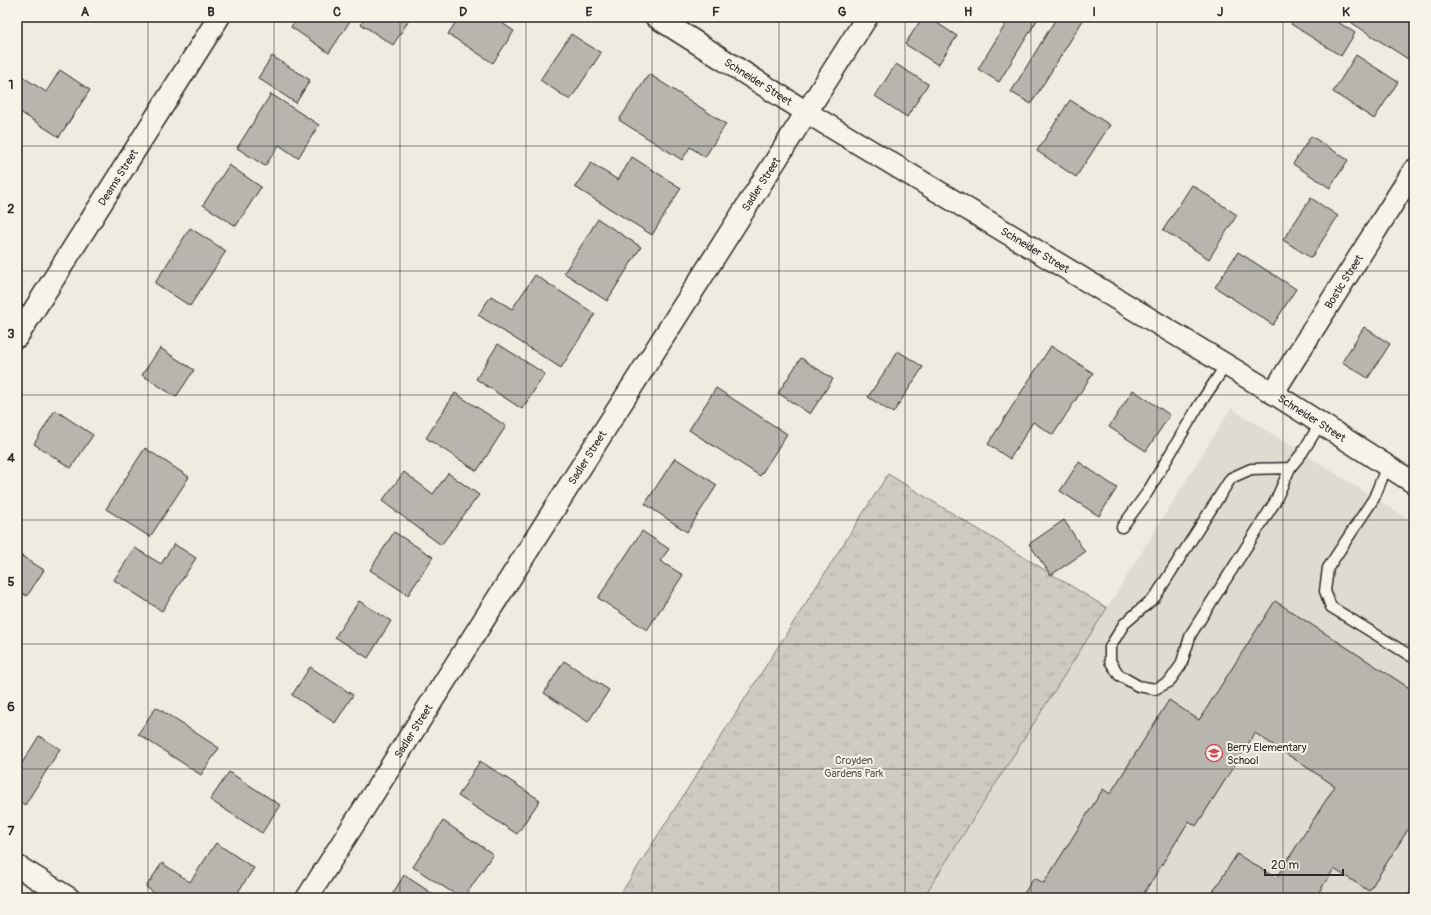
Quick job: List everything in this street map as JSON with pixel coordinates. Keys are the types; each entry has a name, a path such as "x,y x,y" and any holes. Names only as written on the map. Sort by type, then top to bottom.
{"street":[{"name":"Deams Street","path":"17,337 219,17"},
{"name":"Schneider Street","path":"656,17 806,112 1273,393 1414,484"},
{"name":"Sadler Street","path":"307,898 867,17"},
{"name":"Bostic Street","path":"1273,393 1414,170"},
{"path":"17,866 70,898"}],"lane":[{"path":"1122,526 1147,493 1199,405 1226,365"},
{"path":"1290,468 1251,469 1231,478 1155,597 1124,624 1110,647 1110,661 1119,675 1138,686 1155,689 1169,682 1181,665 1191,634 1275,502 1290,468 1302,453 1320,424"},
{"path":"1387,466 1374,498 1328,568 1325,591 1331,607 1414,658"}],"shaded area":[{"name":"Berry Elementary School","path":"1231,408 1414,523 1414,898 923,898 1107,608"}],"green space":[{"name":"Croyden Gardens Park","path":"888,474 1107,608 923,898 618,898"}],"building":[{"path":"297,17 343,17 350,21 329,53 291,27"},
{"path":"366,17 411,17 393,45 361,24"},
{"path":"459,17 493,17 514,31 493,63 448,34"},
{"path":"923,17 928,17 957,36 938,65 905,44"},
{"path":"1010,17 1039,17 999,82 978,69"},
{"path":"1057,17 1085,17 1031,104 1011,92"},
{"path":"1295,17 1330,17 1355,33 1341,56 1291,24"},
{"path":"1356,17 1414,17 1414,49 1408,59 1352,23"},
{"path":"571,34 601,53 570,100 540,80"},
{"path":"1356,55 1398,82 1374,119 1333,92"},
{"path":"272,56 310,80 296,103 258,78"},
{"path":"896,64 928,84 907,117 875,96"},
{"path":"60,70 90,90 59,137 17,110 17,73 46,92"},
{"path":"649,74 726,124 705,157 690,147 682,160 619,120"},
{"path":"271,94 319,125 298,158 279,145 265,166 237,148"},
{"path":"1070,100 1110,125 1076,177 1037,151"},
{"path":"1311,136 1348,160 1330,188 1293,164"},
{"path":"632,157 681,188 652,235 575,187 591,163 618,180"},
{"path":"229,165 261,187 236,226 203,205"},
{"path":"1192,185 1237,215 1209,259 1163,230"},
{"path":"1311,198 1338,216 1311,258 1283,240"},
{"path":"598,219 641,247 607,301 564,273"},
{"path":"190,228 226,251 190,306 155,283"},
{"path":"1238,252 1296,289 1273,325 1215,287"},
{"path":"535,275 595,314 561,368 478,315 491,296 512,309"},
{"path":"1364,327 1390,344 1368,378 1342,362"},
{"path":"498,344 545,374 522,409 476,379"},
{"path":"1051,346 1093,373 1053,435 1033,422 1010,459 988,444"},
{"path":"160,348 194,370 176,397 142,375"},
{"path":"898,351 923,367 893,413 868,397"},
{"path":"801,358 833,379 810,414 778,393"},
{"path":"716,388 787,434 760,476 689,430"},
{"path":"1133,390 1170,415 1146,451 1109,427"},
{"path":"455,393 506,426 477,471 426,438"},
{"path":"1414,400 1414,409 1410,406"},
{"path":"55,410 93,435 71,468 34,444"},
{"path":"145,448 189,477 150,537 106,509"},
{"path":"675,458 717,485 687,532 645,504"},
{"path":"1079,462 1117,488 1099,516 1060,491"},
{"path":"404,472 433,494 448,473 479,495 441,545 382,501"},
{"path":"1064,520 1085,552 1051,575 1029,544"},
{"path":"642,531 669,549 660,561 683,575 647,630 598,598"},
{"path":"394,532 433,557 408,595 370,570"},
{"path":"174,544 196,558 162,611 114,580 135,548 161,564"},
{"path":"17,553 44,570 27,596 17,590"},
{"path":"359,601 391,621 368,658 335,637"},
{"path":"1275,601 1414,691 1414,820 1369,891 1334,869 1315,898 1209,898 1237,854 1276,878 1335,786 1255,733 1196,826 1189,821 1141,898 1021,898 1034,878 1044,883 1103,789 1110,794 1169,700 1199,720"},
{"path":"564,661 609,690 588,722 544,693"},
{"path":"310,667 353,695 335,723 292,695"},
{"path":"156,707 219,748 201,775 138,734"},
{"path":"39,736 60,749 25,805 17,800 17,771"},
{"path":"480,761 540,800 517,834 458,796"},
{"path":"229,772 280,805 262,833 210,800"},
{"path":"443,821 493,854 464,898 461,898 413,867"},
{"path":"216,843 254,868 234,898 162,898 146,887 162,863 190,882"},
{"path":"404,875 439,898 390,898"}],"place":[{"name":"Berry Elementary School","path":"1214,753"}]}
